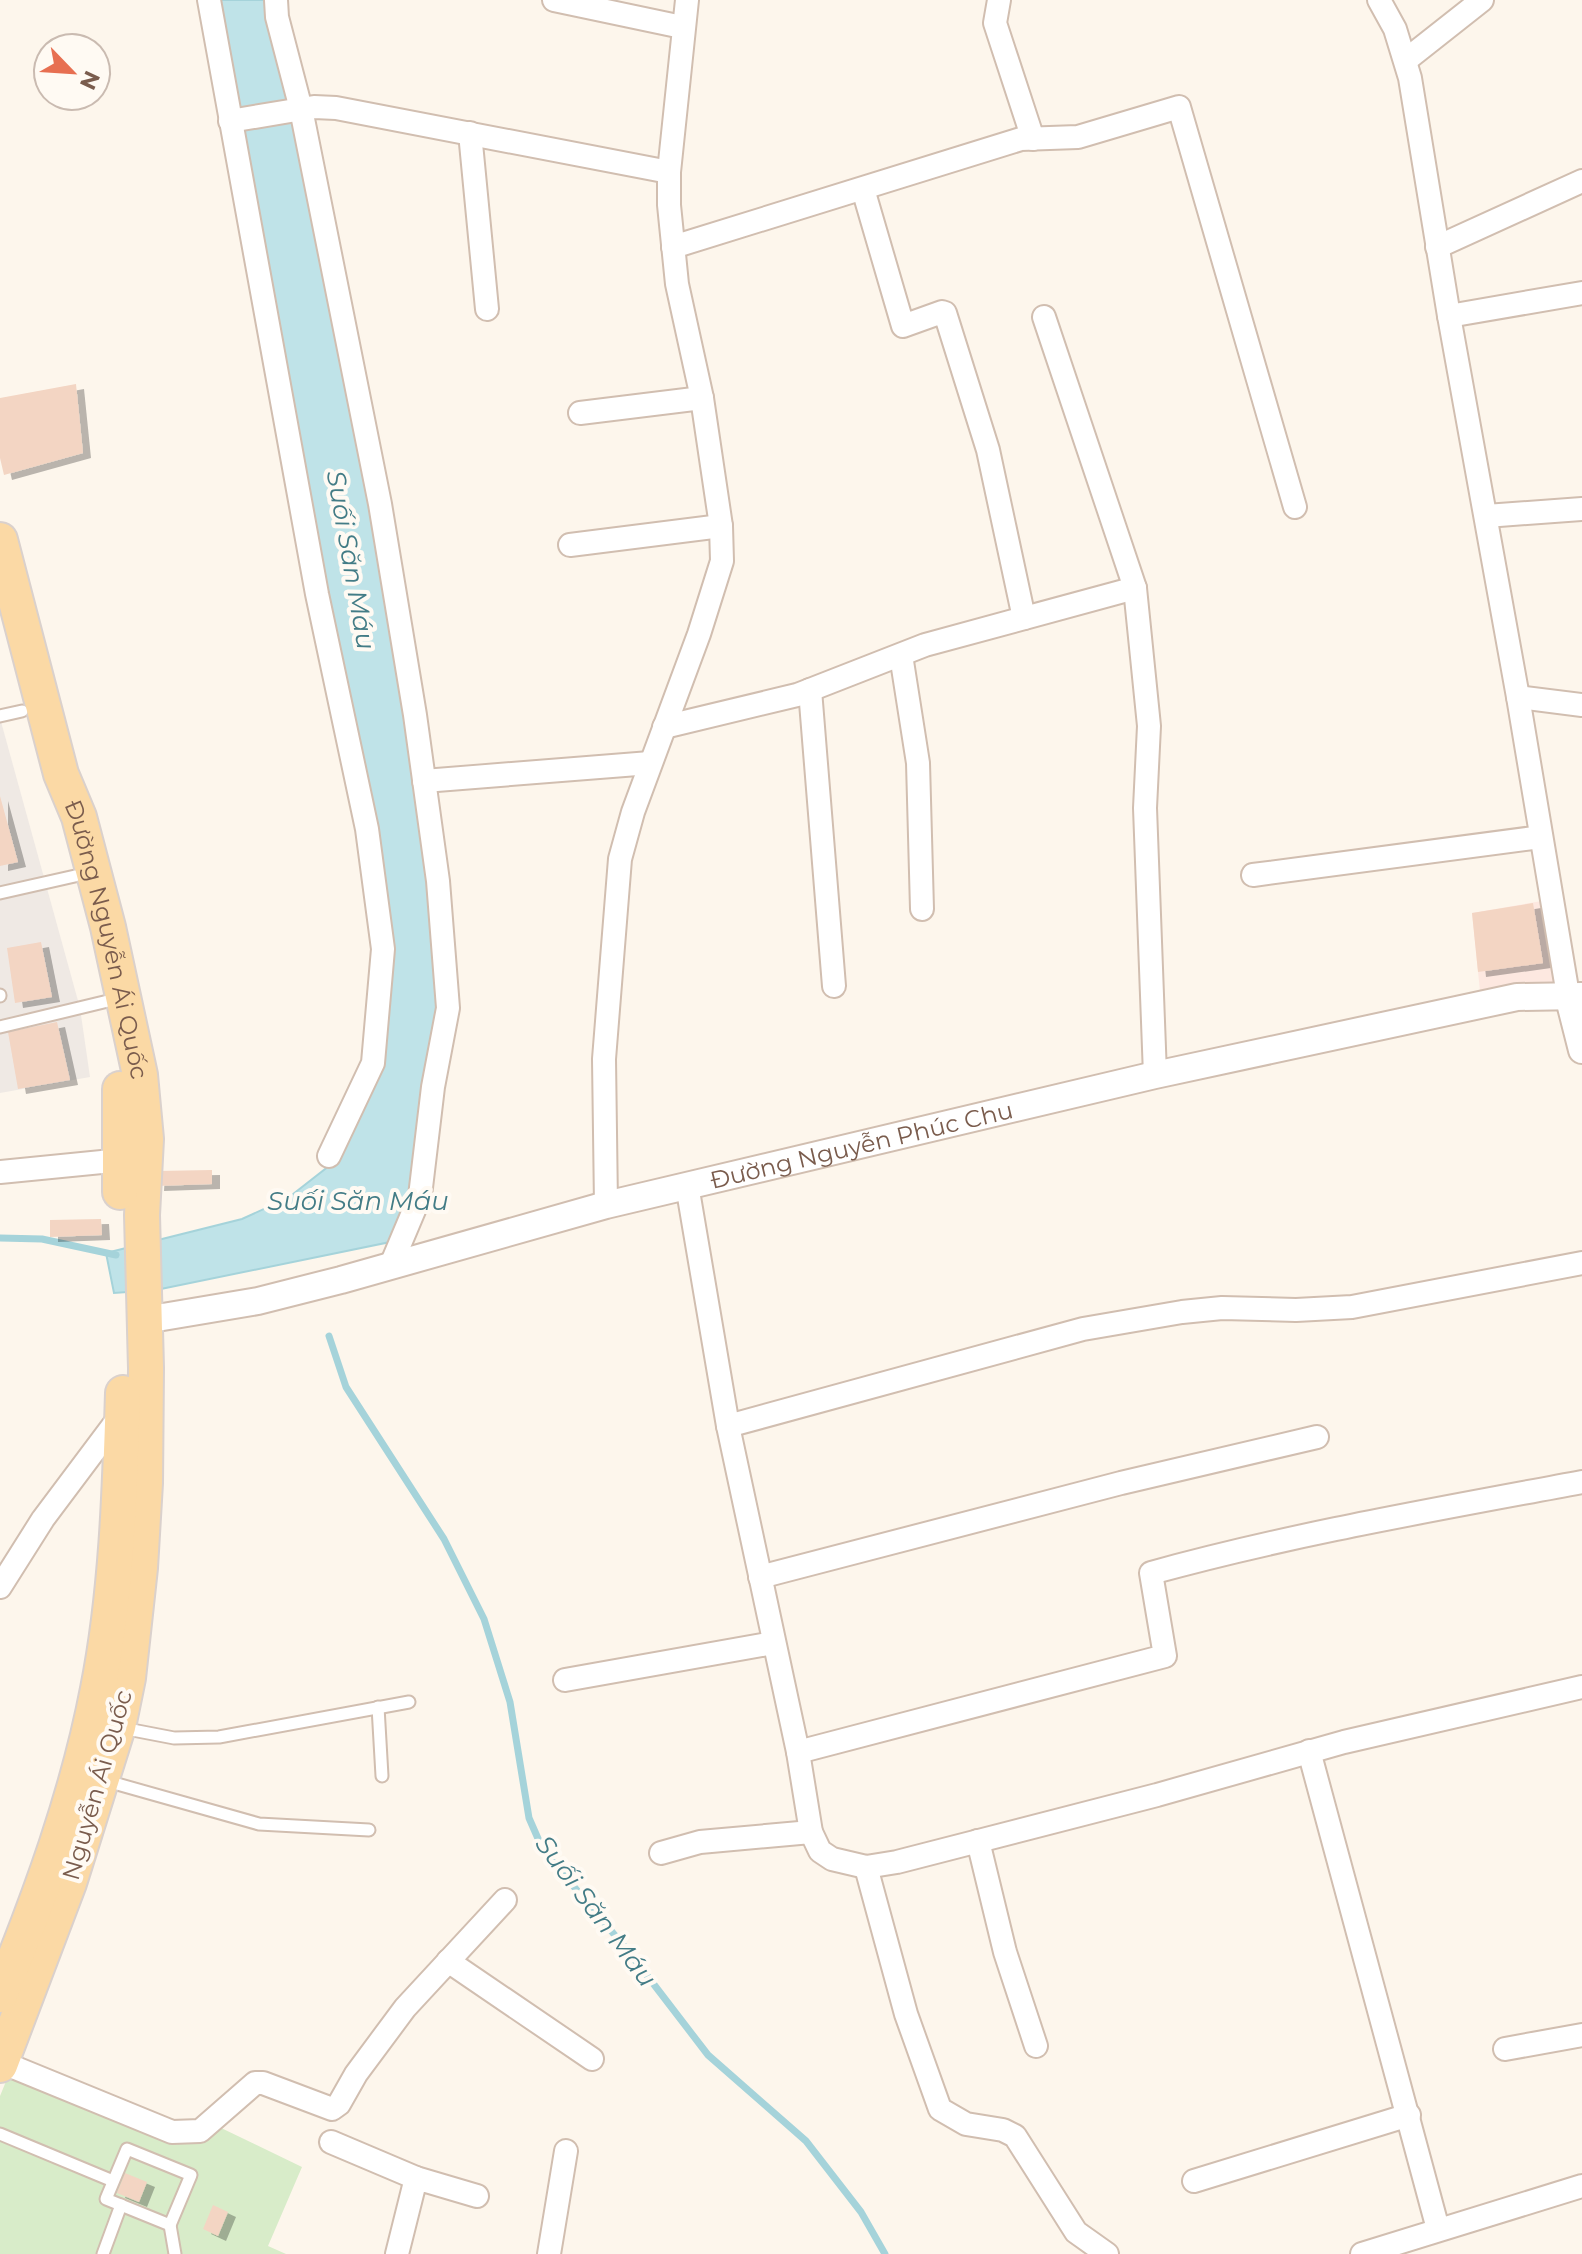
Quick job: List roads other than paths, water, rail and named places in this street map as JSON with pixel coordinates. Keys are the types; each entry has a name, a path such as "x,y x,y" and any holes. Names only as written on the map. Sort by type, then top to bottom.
{"main road":[{"name":"Đường Nguyễn Ái Quốc","path":"0,540 39,780 59,827 96,945 117,1047 122,1160 130,1216 137,1321 122,1414"},
{"name":"Đường Nguyễn Ái Quốc","path":"0,630 28,717 61,774 79,817 108,927 140,1075 146,1139 130,1216"},
{"name":"Nguyễn Ái Quốc","path":"1,2064 69,1883 103,1780 128,1678 140,1568 145,1483 137,1321"},
{"name":"Nguyễn Ái Quốc","path":"0,1995 71,1797 98,1688 110,1596 122,1414"}],"street":[{"path":"209,0 317,594 367,829 383,949 373,1063 329,1156"},
{"path":"276,0 277,17 301,109 380,504 438,881 448,1008 433,1087 420,1196 391,1265"},
{"path":"554,0 682,27"},
{"path":"606,1205 604,1059 615,904 623,845 722,561 721,526 702,398 677,284 673,247 669,172 687,0"},
{"path":"999,0 995,23 1033,139"},
{"path":"1379,0 1395,29 1406,60 1541,837 1575,995 1582,1050"},
{"path":"1406,60 1482,0"},
{"path":"673,247 1021,139 1078,137 1179,107 1295,507"},
{"path":"230,121 301,109 336,108 669,172"},
{"path":"470,133 487,309"},
{"path":"1437,247 1582,181"},
{"path":"863,189 903,326 945,313 988,450 1024,618"},
{"path":"1449,316 1582,293"},
{"path":"1044,317 1135,588 1149,726 1145,808 1155,1075"},
{"path":"580,413 702,398"},
{"path":"1486,516 1582,509"},
{"path":"570,545 721,526"},
{"path":"664,727 810,690 925,645 1135,588"},
{"path":"901,655 918,763 922,909"},
{"path":"810,690 834,986"},
{"path":"1518,697 1582,705"},
{"path":"424,781 650,763"},
{"path":"1253,875 1541,837"},
{"name":"Đường Nguyễn Phúc Chu","path":"137,1321 258,1301 606,1205 1155,1075 1517,997 1575,995"},
{"path":"0,1172 122,1160"},
{"path":"687,1185 728,1426 798,1752 811,1832 820,1851 832,1859 866,1867 1157,1795 1309,1751 1582,1687"},
{"path":"728,1426 1083,1329 1222,1308 1296,1310 1352,1307 1582,1263"},
{"path":"0,1587 43,1519 122,1414"},
{"path":"760,1577 1121,1483 1317,1437"},
{"path":"798,1752 1165,1656 1151,1573 1197,1560 1413,1514 1582,1482"},
{"path":"565,1680 773,1643"},
{"path":"1309,1751 1438,2229"},
{"path":"661,1853 700,1842 811,1832"},
{"path":"978,1841 1005,1952 1036,2046"},
{"path":"866,1867 906,2014 940,2109 966,2124 1003,2130 1015,2136 1076,2232 1107,2254"},
{"path":"1,2064 172,2132 200,2131 255,2083 263,2083 332,2109 339,2104 356,2074 405,2008 505,1900"},
{"path":"448,1961 592,2059"},
{"path":"1505,2049 1582,2035"},
{"path":"1194,2181 1409,2115"},
{"path":"331,2142 416,2178 477,2196"},
{"path":"549,2254 566,2151"},
{"path":"397,2254 416,2178"},
{"path":"1362,2254 1582,2186"}],"lane":[{"path":"0,893 75,876"},
{"path":"0,1027 108,1001"},
{"path":"118,1727 195,1739 219,1737 409,1702"},
{"path":"378,1707 382,1776"},
{"path":"103,1780 259,1824 369,1830"},
{"path":"0,2134 113,2181"},
{"path":"170,2225 106,2199 127,2149 191,2175 170,2225 175,2254"},
{"path":"103,2254 121,2205"}],"water":[{"name":"Suối Săn Máu","path":"217,0 268,0 373,509 430,882 440,1006 412,1192 390,1242 156,1290 114,1293 106,1253 242,1219 288,1198 334,1162 381,1065 390,948"}],"waterway":[{"path":"0,1238 42,1239 116,1255"},
{"name":"Suối Săn Máu","path":"329,1336 346,1387 444,1539 484,1619 510,1702 529,1818 543,1850 629,1952 708,2055 806,2141 861,2212 885,2254"}]}
